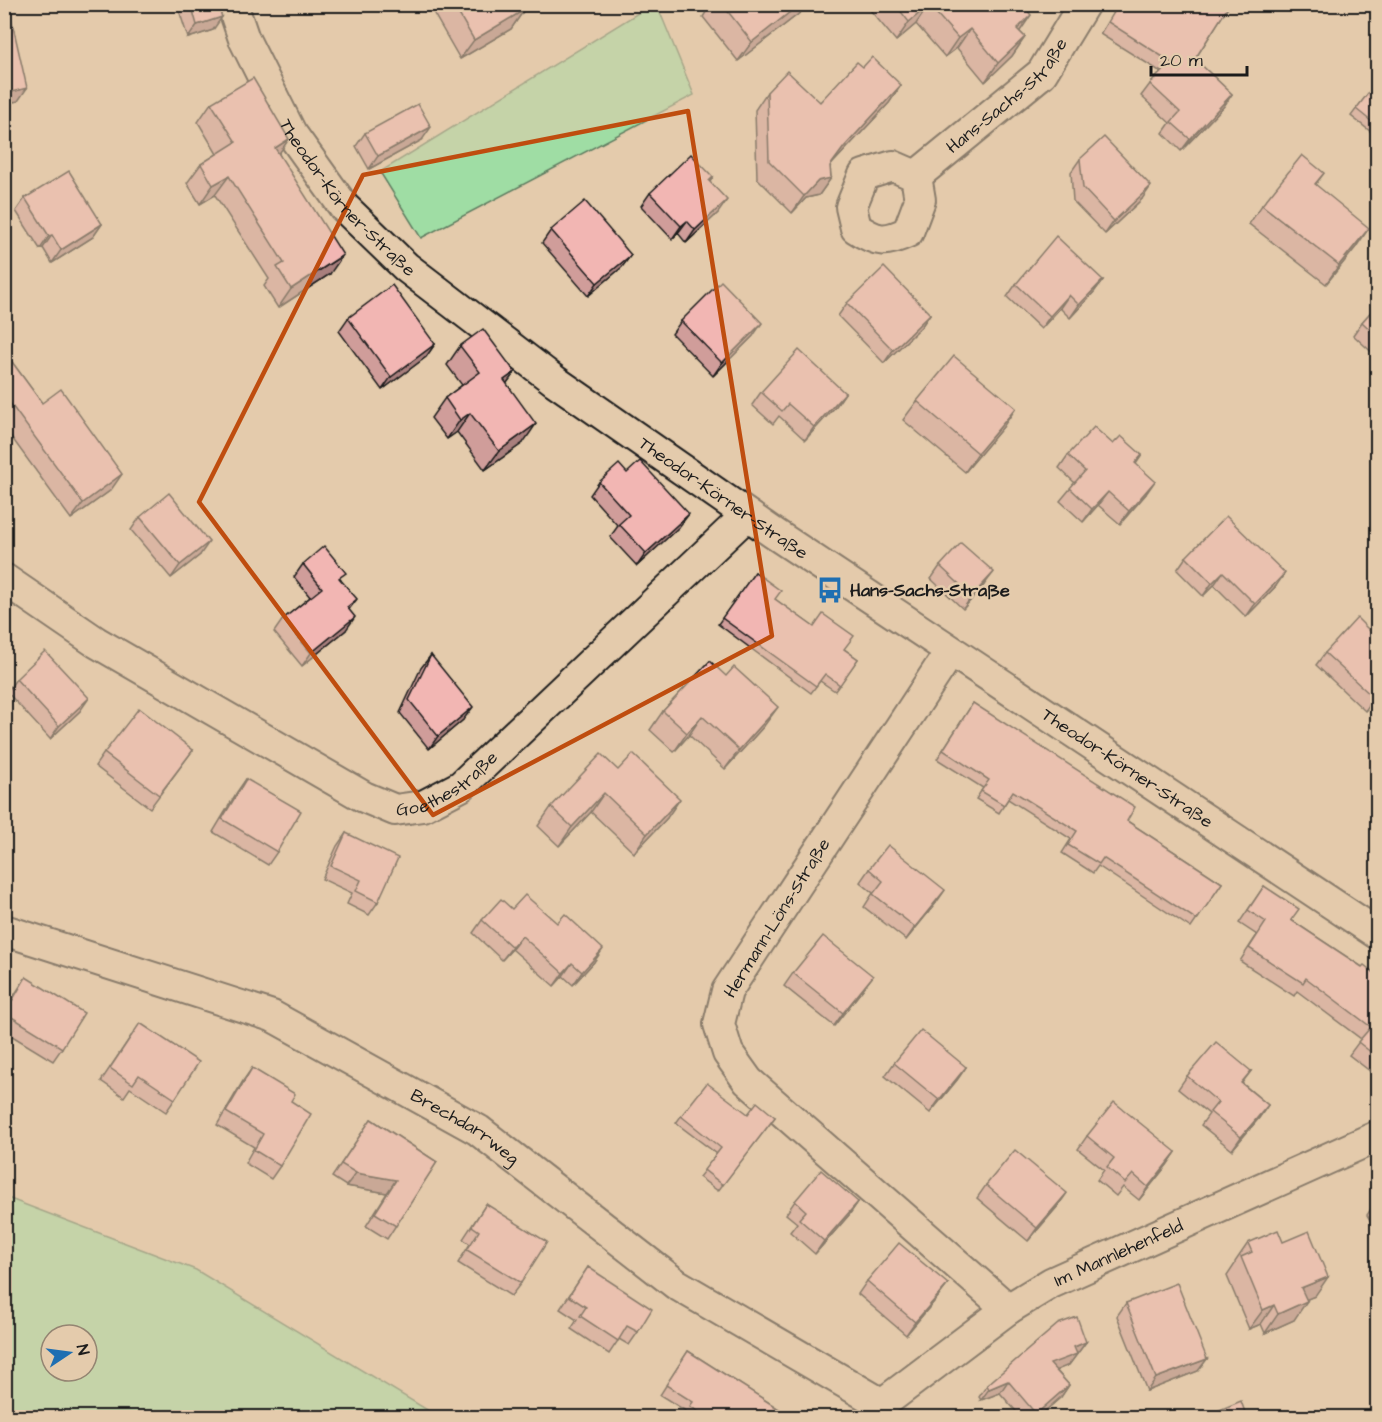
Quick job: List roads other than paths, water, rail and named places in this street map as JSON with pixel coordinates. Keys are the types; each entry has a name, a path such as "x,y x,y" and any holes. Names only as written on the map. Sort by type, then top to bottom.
{"street":[{"name":"Theodor-Körner-Straße","path":"232,4 244,39 291,133 344,207 406,267 555,381 747,514 950,652 1082,736 1377,934"},
{"name":"Hans-Sachs-Straße","path":"916,176 1042,73 1084,4"},
{"name":"Goethestraße","path":"4,579 96,642 364,797 395,810 423,806 461,786 747,514"},
{"name":"Hermann-Löns-Straße","path":"950,652 727,991 719,1024 728,1053 748,1081 1008,1309"},
{"name":"Brechdarrweg","path":"4,930 272,1016 478,1130 676,1284 882,1404"},
{"name":"Im Mannlehenfeld","path":"882,1404 1008,1309 1051,1283 1377,1136"}],"place":[{"name":"Hans-Sachs-Straße","path":"830,590"}]}
